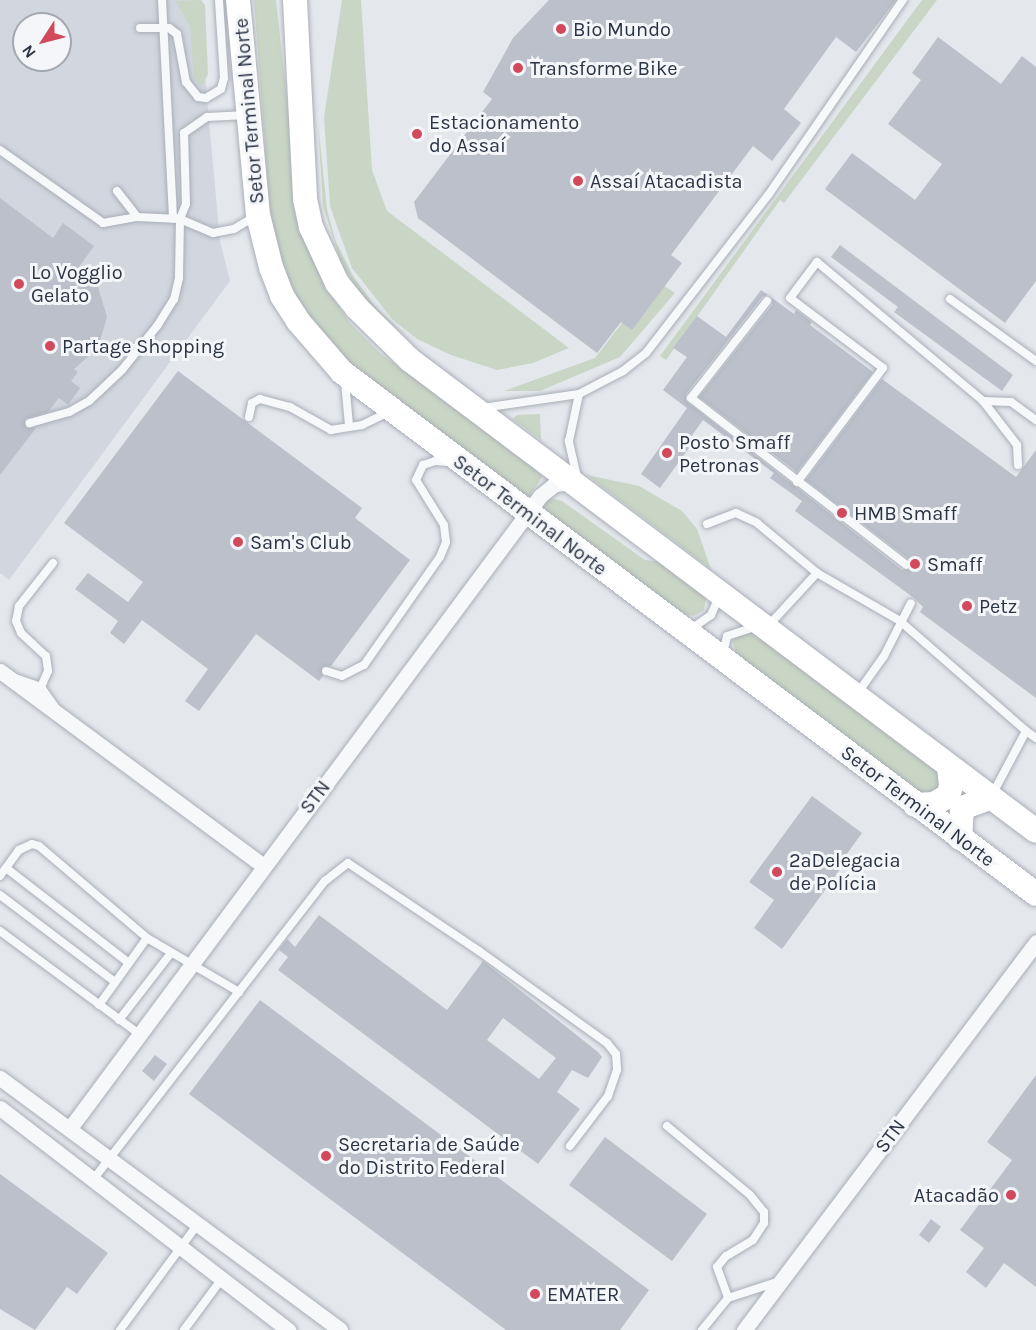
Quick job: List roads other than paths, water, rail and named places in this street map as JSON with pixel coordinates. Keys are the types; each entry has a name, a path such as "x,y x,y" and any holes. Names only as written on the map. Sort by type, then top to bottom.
{"main road":[{"name":"Setor Terminal Norte","path":"238,0 258,215 282,296 342,372 460,464 528,512 724,662 1036,894"},
{"path":"295,0 305,199 321,253 337,283 357,308 410,360 576,486 719,589 949,767 1036,831"},
{"path":"915,805 934,804 948,796 951,786 949,767"},
{"path":"960,838 962,808 990,798"}],"street":[{"name":"STN","path":"70,1128 546,489 576,486"},
{"path":"4,674 264,866"},
{"name":"STN","path":"744,1330 1036,942"},
{"path":"0,1078 111,1158 340,1330"},
{"path":"0,1108 288,1330"}],"lane":[{"path":"30,423 69,412 89,401 123,370 157,326 174,299 179,278 162,0"},
{"path":"140,28 162,27 177,34 190,90 198,98 215,95 224,78 219,0"},
{"path":"474,408 579,394 623,371 665,333 769,194 903,0"},
{"path":"176,219 186,204 184,133 207,117 250,115"},
{"path":"0,150 103,223 137,217 176,219 213,233 222,232 258,215"},
{"path":"117,191 137,217"},
{"path":"797,482 883,368 790,298 816,262 983,401 1017,445 1018,465"},
{"path":"950,299 1036,361"},
{"path":"767,301 691,398 906,566"},
{"path":"342,372 349,425"},
{"path":"576,486 569,441 579,394"},
{"path":"249,417 252,404 270,400 331,430 372,421 391,411"},
{"path":"983,401 1011,402 1036,420"},
{"path":"326,671 342,676 364,665 434,566 446,533 434,507 420,490 417,476 423,465 435,461 460,464"},
{"path":"707,524 736,513 757,523 817,573 900,621 1036,738"},
{"path":"41,687 48,671 46,656 21,633 16,621 19,606 53,563"},
{"path":"724,662 727,636 736,631 767,627 817,573"},
{"path":"684,631 711,615 719,589"},
{"path":"856,695 884,656 911,603"},
{"path":"4,674 23,678 41,687 58,714"},
{"path":"990,798 1026,731"},
{"path":"0,876 19,850 32,844 39,846 147,938 239,992"},
{"path":"92,1181 325,880 343,864 354,864 607,1043 616,1054 617,1070 608,1096 570,1146"},
{"path":"6,868 129,963"},
{"path":"0,895 115,982"},
{"path":"0,931 139,1034"},
{"path":"99,1005 147,938"},
{"path":"119,1020 171,953"},
{"path":"667,1126 750,1195 764,1212 764,1223 753,1240 726,1256 717,1267 728,1298"},
{"path":"120,1330 198,1224"},
{"path":"184,1330 221,1280"},
{"path":"702,1330 728,1298 781,1281"}],"place":[{"name":"Bio Mundo","path":"561,29"},
{"name":"Transforme Bike","path":"518,68"},
{"name":"Estacionamento do Assaí","path":"417,134"},
{"name":"Assaí Atacadista","path":"578,181"},
{"name":"Lo Vogglio Gelato","path":"19,284"},
{"name":"Partage Shopping","path":"50,346"},
{"name":"Posto Smaff Petronas","path":"667,453"},
{"name":"HMB Smaff","path":"842,513"},
{"name":"Sam's Club","path":"238,542"},
{"name":"Smaff","path":"915,564"},
{"name":"Petz","path":"967,606"},
{"name":"2ªDelegacia de Polícia","path":"777,872"},
{"name":"Secretaria de Saúde do Distrito Federal","path":"326,1156"},
{"name":"Atacadão","path":"1011,1195"},
{"name":"EMATER","path":"535,1294"}]}
